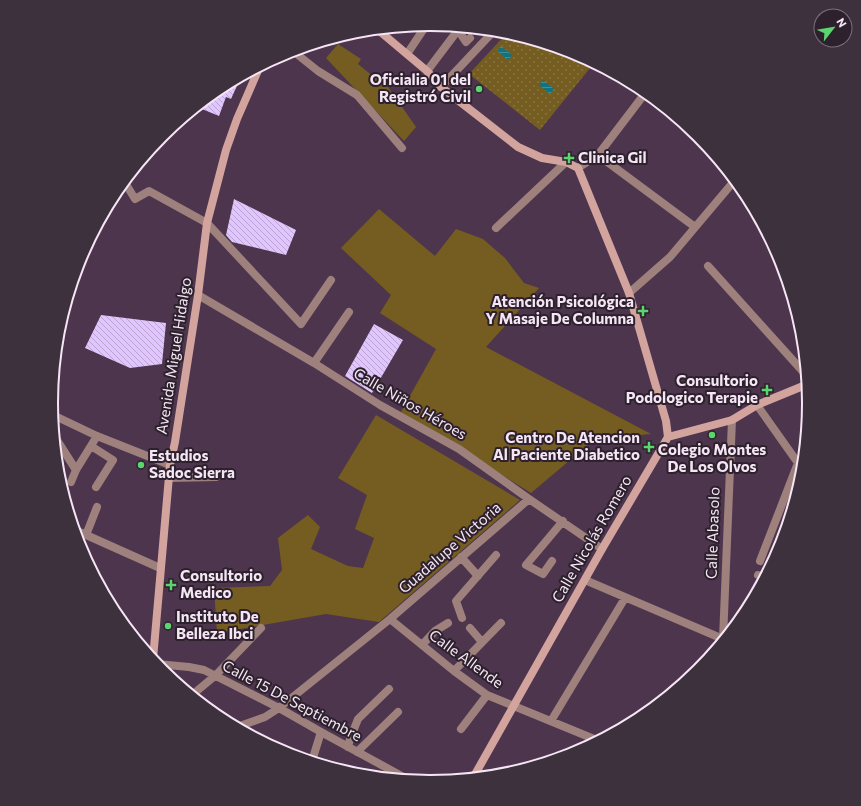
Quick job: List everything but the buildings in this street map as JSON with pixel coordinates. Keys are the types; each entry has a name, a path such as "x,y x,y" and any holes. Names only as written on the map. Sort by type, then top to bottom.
{"main road":[{"path":"384,34 427,71 441,87 518,147 542,158 566,162 578,168 629,293 666,421 668,437 732,420 756,405 802,386"},
{"name":"Avenida Miguel Hidalgo","path":"154,651 170,466 198,295 207,223 226,150 237,119 256,75"},
{"name":"Calle Nicolás Romero","path":"476,772 602,548 668,437"}],"street":[{"path":"407,54 422,31"},
{"path":"427,71 456,32"},
{"path":"460,32 466,42 470,38"},
{"path":"441,87 489,36"},
{"path":"299,55 318,71 357,95 402,148"},
{"path":"578,168 598,155 642,97"},
{"path":"598,155 695,227"},
{"path":"496,228 566,162"},
{"path":"629,293 670,257 731,184"},
{"path":"128,187 135,199 148,191 207,223 301,324 331,280"},
{"path":"708,266 801,369"},
{"name":"Calle Niños Héroes","path":"198,295 314,363 380,405 459,449 529,499 602,548"},
{"path":"314,363 348,312"},
{"path":"756,405 797,462"},
{"path":"59,418 96,436 170,466"},
{"name":"Calle Abasolo","path":"723,632 732,420"},
{"path":"71,482 76,470 96,436"},
{"path":"91,446 113,460 96,487"},
{"path":"62,448 76,470"},
{"path":"170,478 216,477"},
{"path":"760,561 794,480"},
{"name":"Guadalupe Victoria","path":"244,725 265,717 280,708 390,618 529,499"},
{"path":"86,535 97,507"},
{"path":"552,561 543,574 526,565 563,521"},
{"path":"82,533 160,568"},
{"path":"462,618 456,600 496,555"},
{"path":"461,557 478,576"},
{"path":"585,580 624,598 719,637"},
{"path":"551,721 624,598"},
{"name":"Calle Allende","path":"390,618 454,671 487,695 592,738"},
{"path":"422,645 436,631 448,623"},
{"path":"454,671 502,623"},
{"path":"196,692 216,676 261,628"},
{"path":"470,628 482,642"},
{"name":"Calle 15 De Septiembre","path":"166,665 189,666 204,670 280,708 392,773"},
{"path":"348,747 358,719 389,689"},
{"path":"461,729 487,695"},
{"path":"357,752 398,712"},
{"path":"314,756 321,732"}],"shaded area":[{"path":"503,38 550,51 591,67 540,130 469,74"},
{"path":"338,44 361,59 358,64 375,78 379,74 416,127 404,141 326,58"},
{"path":"501,46 512,55 508,60 497,51"},
{"path":"543,80 554,89 550,94 539,85"},
{"path":"379,209 435,256 456,229 483,239 505,258 524,283 539,288 486,347 651,434 595,439 531,493 401,412 436,349 380,313 391,295 341,248"},
{"path":"376,415 520,500 379,622 326,614 217,633 214,588 270,586 282,570 278,538 308,515 320,527 311,549 348,566 363,568 374,538 355,529 367,495 338,478"}],"place":[{"name":"Oficialia 01 del Registró Civil","path":"479,89"},
{"name":"Clinica Gil","path":"569,158"},
{"name":"Atención Psicológica Y Masaje De Columna","path":"643,311"},
{"name":"Consultorio Podologico Terapie","path":"767,390"},
{"name":"Colegio Montes De Los Olvos","path":"712,435"},
{"name":"Centro De Atencion Al Paciente Diabetico","path":"649,447"},
{"name":"Estudios Sadoc Sierra","path":"141,465"},
{"name":"Consultorio Medico","path":"171,585"},
{"name":"Instituto De Belleza Ibci","path":"168,626"}]}
